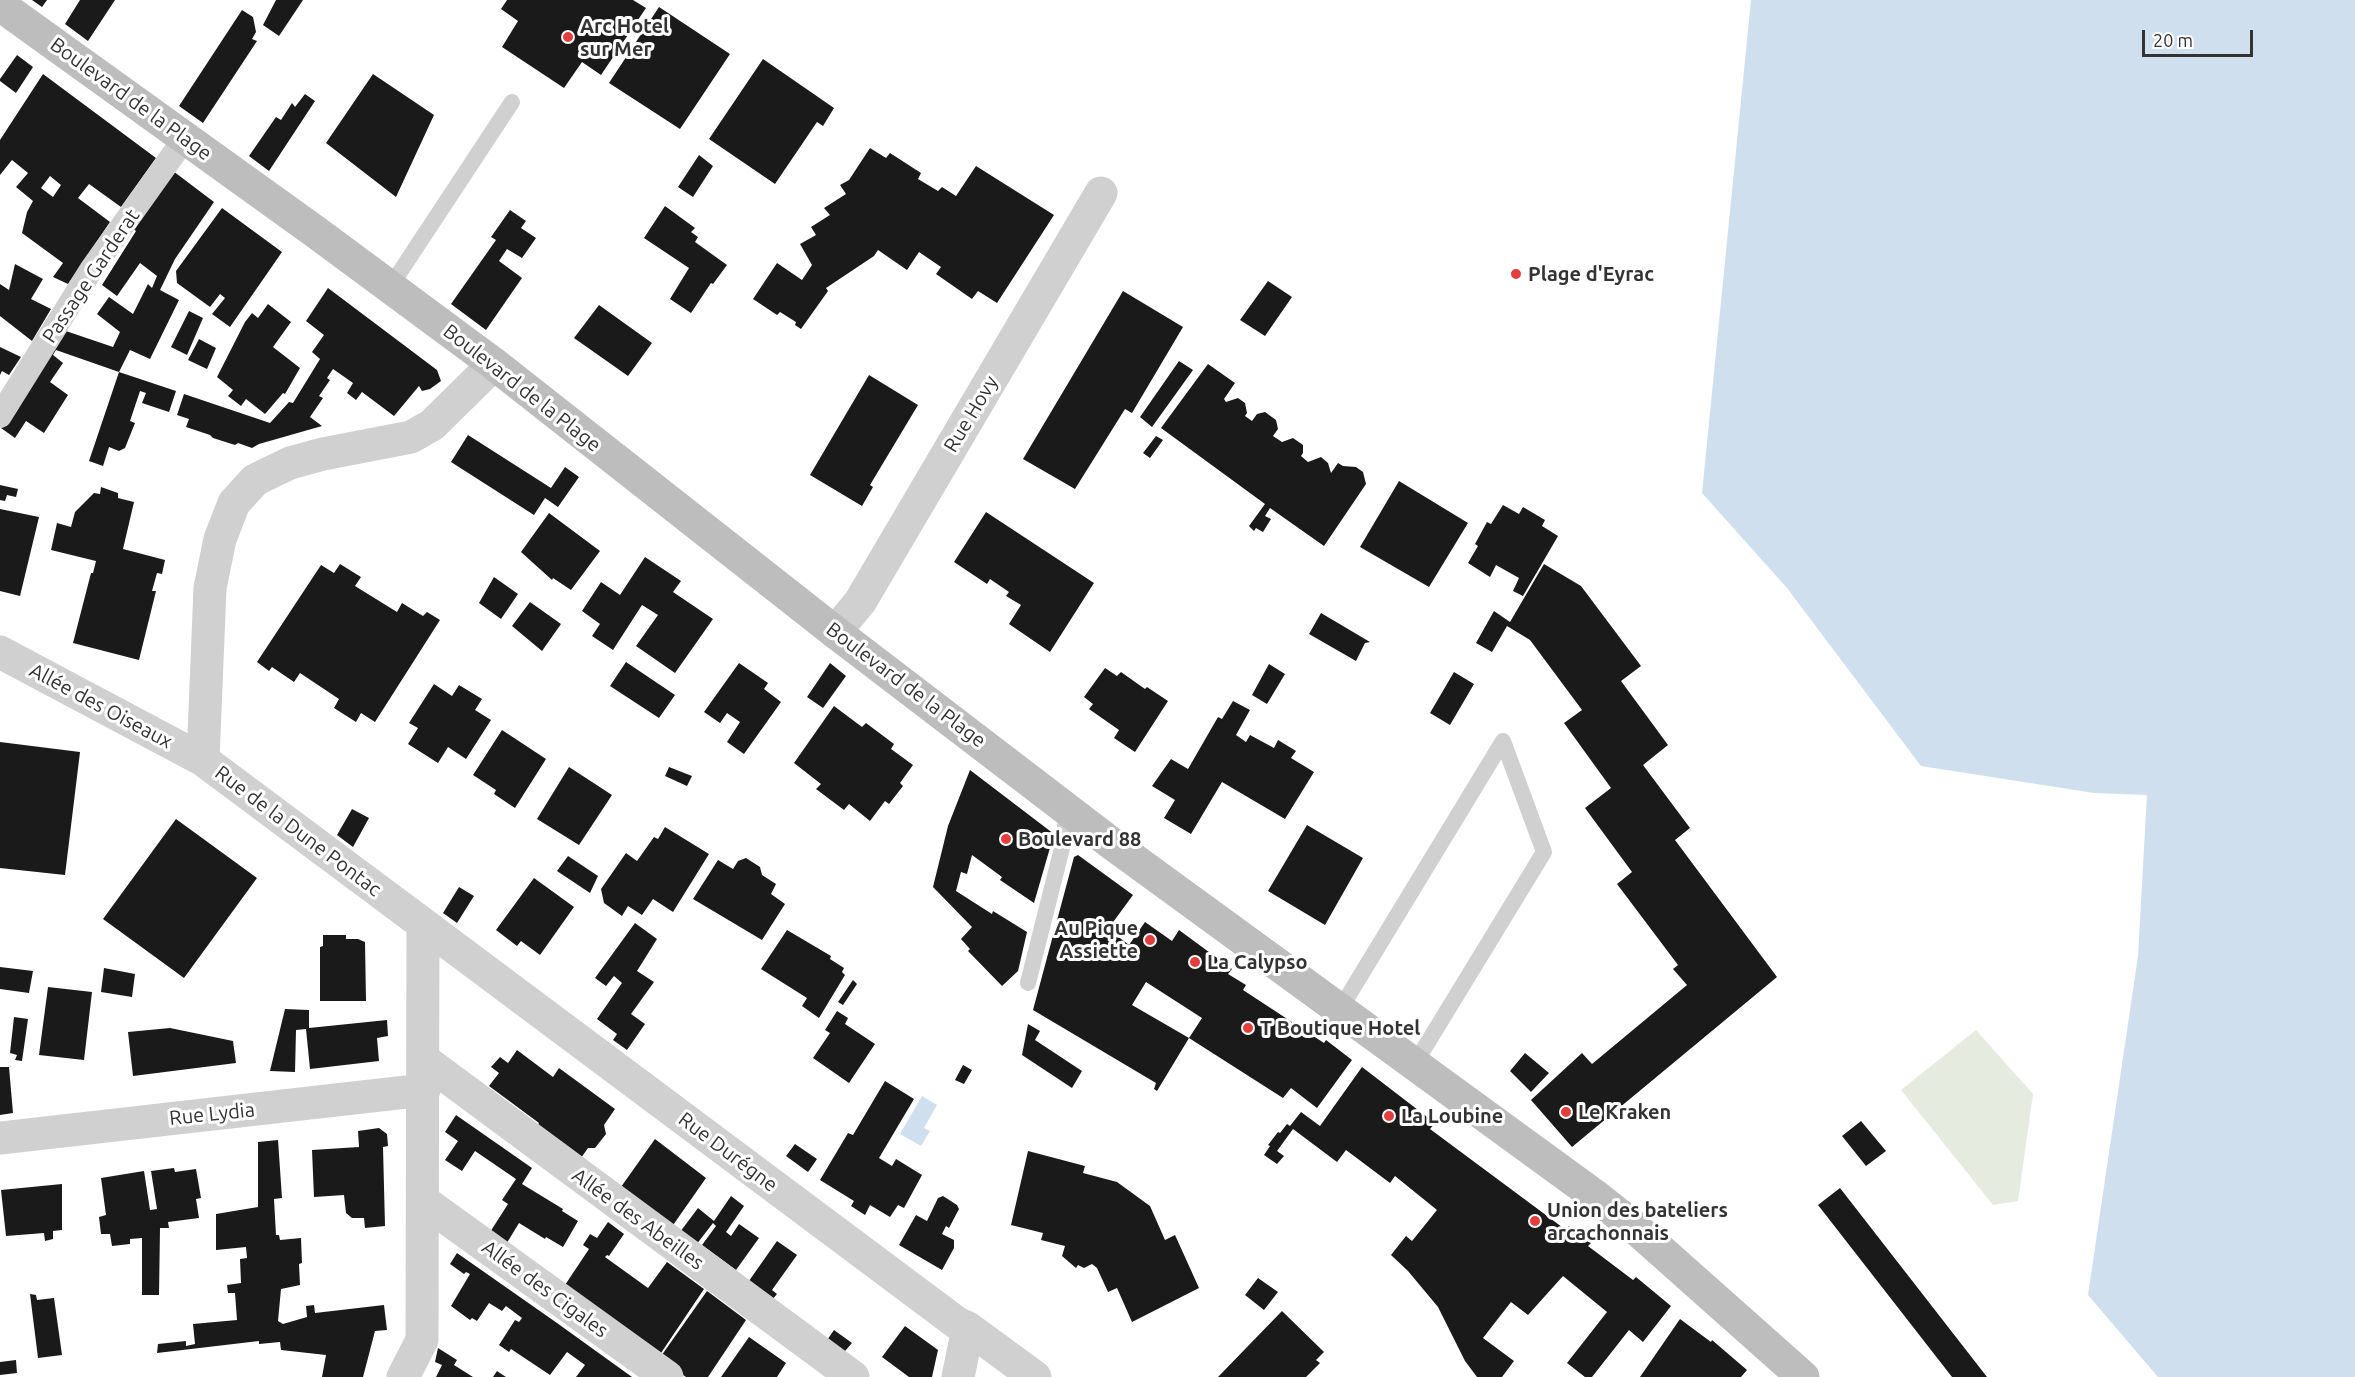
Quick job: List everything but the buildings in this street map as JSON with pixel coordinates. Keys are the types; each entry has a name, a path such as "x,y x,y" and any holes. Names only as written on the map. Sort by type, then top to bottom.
{"main road":[{"name":"Boulevard de la Plage","path":"0,5 494,364 835,632 1066,808 1339,1011 1594,1195 1633,1226 1803,1377"}],"street":[{"name":"Passage Garderat","path":"0,416 91,270 185,138"},
{"name":"Rue Hovy","path":"835,632 860,602 1101,193"},
{"name":"Rue de la Dune Pontac","path":"423,924 203,760 210,588 220,540 234,503 255,480 290,463 323,454 411,437 432,425 494,364"},
{"name":"Allée des Oiseaux","path":"0,652 203,760"},
{"path":"403,1377 422,1340 423,924"},
{"name":"Rue Durégne","path":"423,924 957,1323 968,1328 1035,1377"},
{"name":"Rue Lydia","path":"0,1137 424,1075"},
{"name":"Allée des Abeilles","path":"424,1075 853,1377"},
{"name":"Allée des Cigales","path":"423,1202 667,1377"},
{"path":"958,1377 968,1328"}],"lane":[{"path":"390,287 512,102"},
{"path":"1339,1011 1503,741 1544,852 1414,1065"},
{"path":"1028,982 1063,844 1066,808"}],"shaded area":[{"path":"1976,1030 2033,1094 2018,1201 1993,1205 1901,1090"}],"water":[{"path":"1751,0 2355,0 2355,1377 2158,1377 2088,1295 2138,956 2147,795 2094,793 1921,766 1787,588 1702,493"},
{"path":"922,1096 937,1105 924,1128 930,1131 921,1146 900,1134"}],"place":[{"name":"Arc Hotel sur Mer","path":"568,37"},
{"name":"Plage d'Eyrac","path":"1516,274"},
{"name":"Boulevard 88","path":"1006,839"},
{"name":"Au Pique Assiette","path":"1150,940"},
{"name":"La Calypso","path":"1195,962"},
{"name":"T Boutique Hotel","path":"1248,1028"},
{"name":"Le Kraken","path":"1566,1112"},
{"name":"La Loubine","path":"1389,1116"},
{"name":"Union des bateliers arcachonnais","path":"1535,1221"}]}
